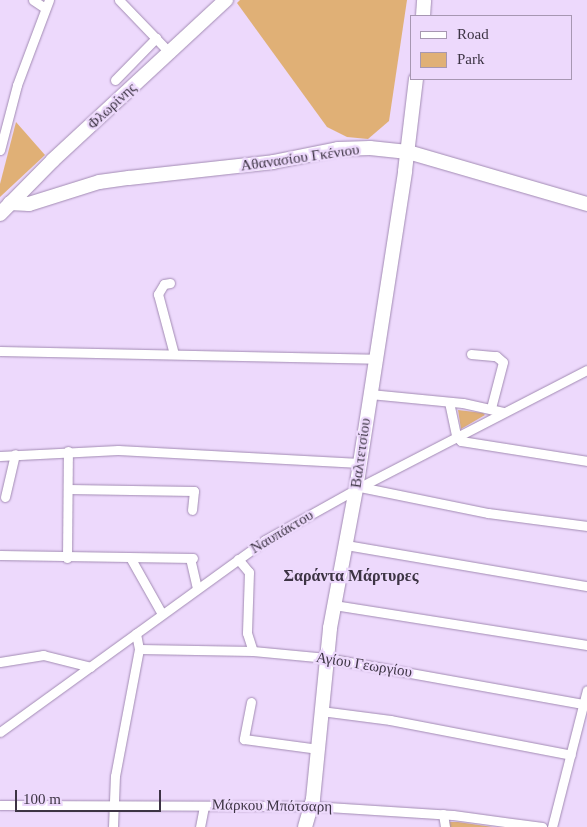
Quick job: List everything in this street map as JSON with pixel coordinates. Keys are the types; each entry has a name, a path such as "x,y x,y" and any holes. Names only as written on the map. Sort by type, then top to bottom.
{"street":[{"path":"0,150 1,139 17,85 47,4 33,0"},
{"path":"119,0 170,52"},
{"name":"Φλωρίνης","path":"0,214 226,0"},
{"path":"423,15 424,0"},
{"path":"114,80 156,38"},
{"name":"Βαλτετσίου","path":"305,827 312,806 326,658 334,605 358,488 375,359 408,152 416,80"},
{"name":"Αθανασίου Γκένιου","path":"10,203 34,203 99,182 264,163 338,149 408,152 587,204"},
{"path":"170,283 164,284 158,294 174,354"},
{"path":"0,351 375,359"},
{"path":"471,354 502,359 491,408"},
{"name":"Ναυπάκτου","path":"0,732 238,559 358,488 587,370"},
{"path":"370,394 449,402 491,408 503,412"},
{"path":"449,402 456,436 461,441 587,462"},
{"path":"67,558 68,451"},
{"path":"0,456 68,451 179,452 360,463"},
{"path":"5,497 15,454"},
{"path":"358,488 505,516 587,526"},
{"path":"68,489 194,491 192,510"},
{"path":"346,544 587,586"},
{"path":"0,556 130,559 191,558 196,588"},
{"path":"130,559 162,614"},
{"path":"238,559 249,572 247,633 253,651"},
{"path":"334,605 587,645"},
{"path":"113,827 115,776 140,649 136,633"},
{"name":"Αγίου Γεωργίου","path":"140,649 253,651 326,658 585,705"},
{"path":"0,662 43,655 91,667"},
{"path":"552,827 585,705 587,690"},
{"path":"251,702 244,739 318,749"},
{"path":"321,711 390,720 571,755"},
{"name":"Μάρκου Μπότσαρη","path":"0,805 312,806 444,814 542,827"},
{"path":"200,827 204,806"},
{"path":"444,814 445,827"}],"green space":[{"path":"240,0 407,0 389,121 368,139 347,137 327,127 237,3"},
{"path":"16,122 45,155 0,197 0,184"},
{"path":"458,410 483,413 485,415 461,429"},
{"path":"446,822 458,822 493,827 447,827"}],"district":[{"name":"Σαράντα Μάρτυρες","path":"351,576"}]}
